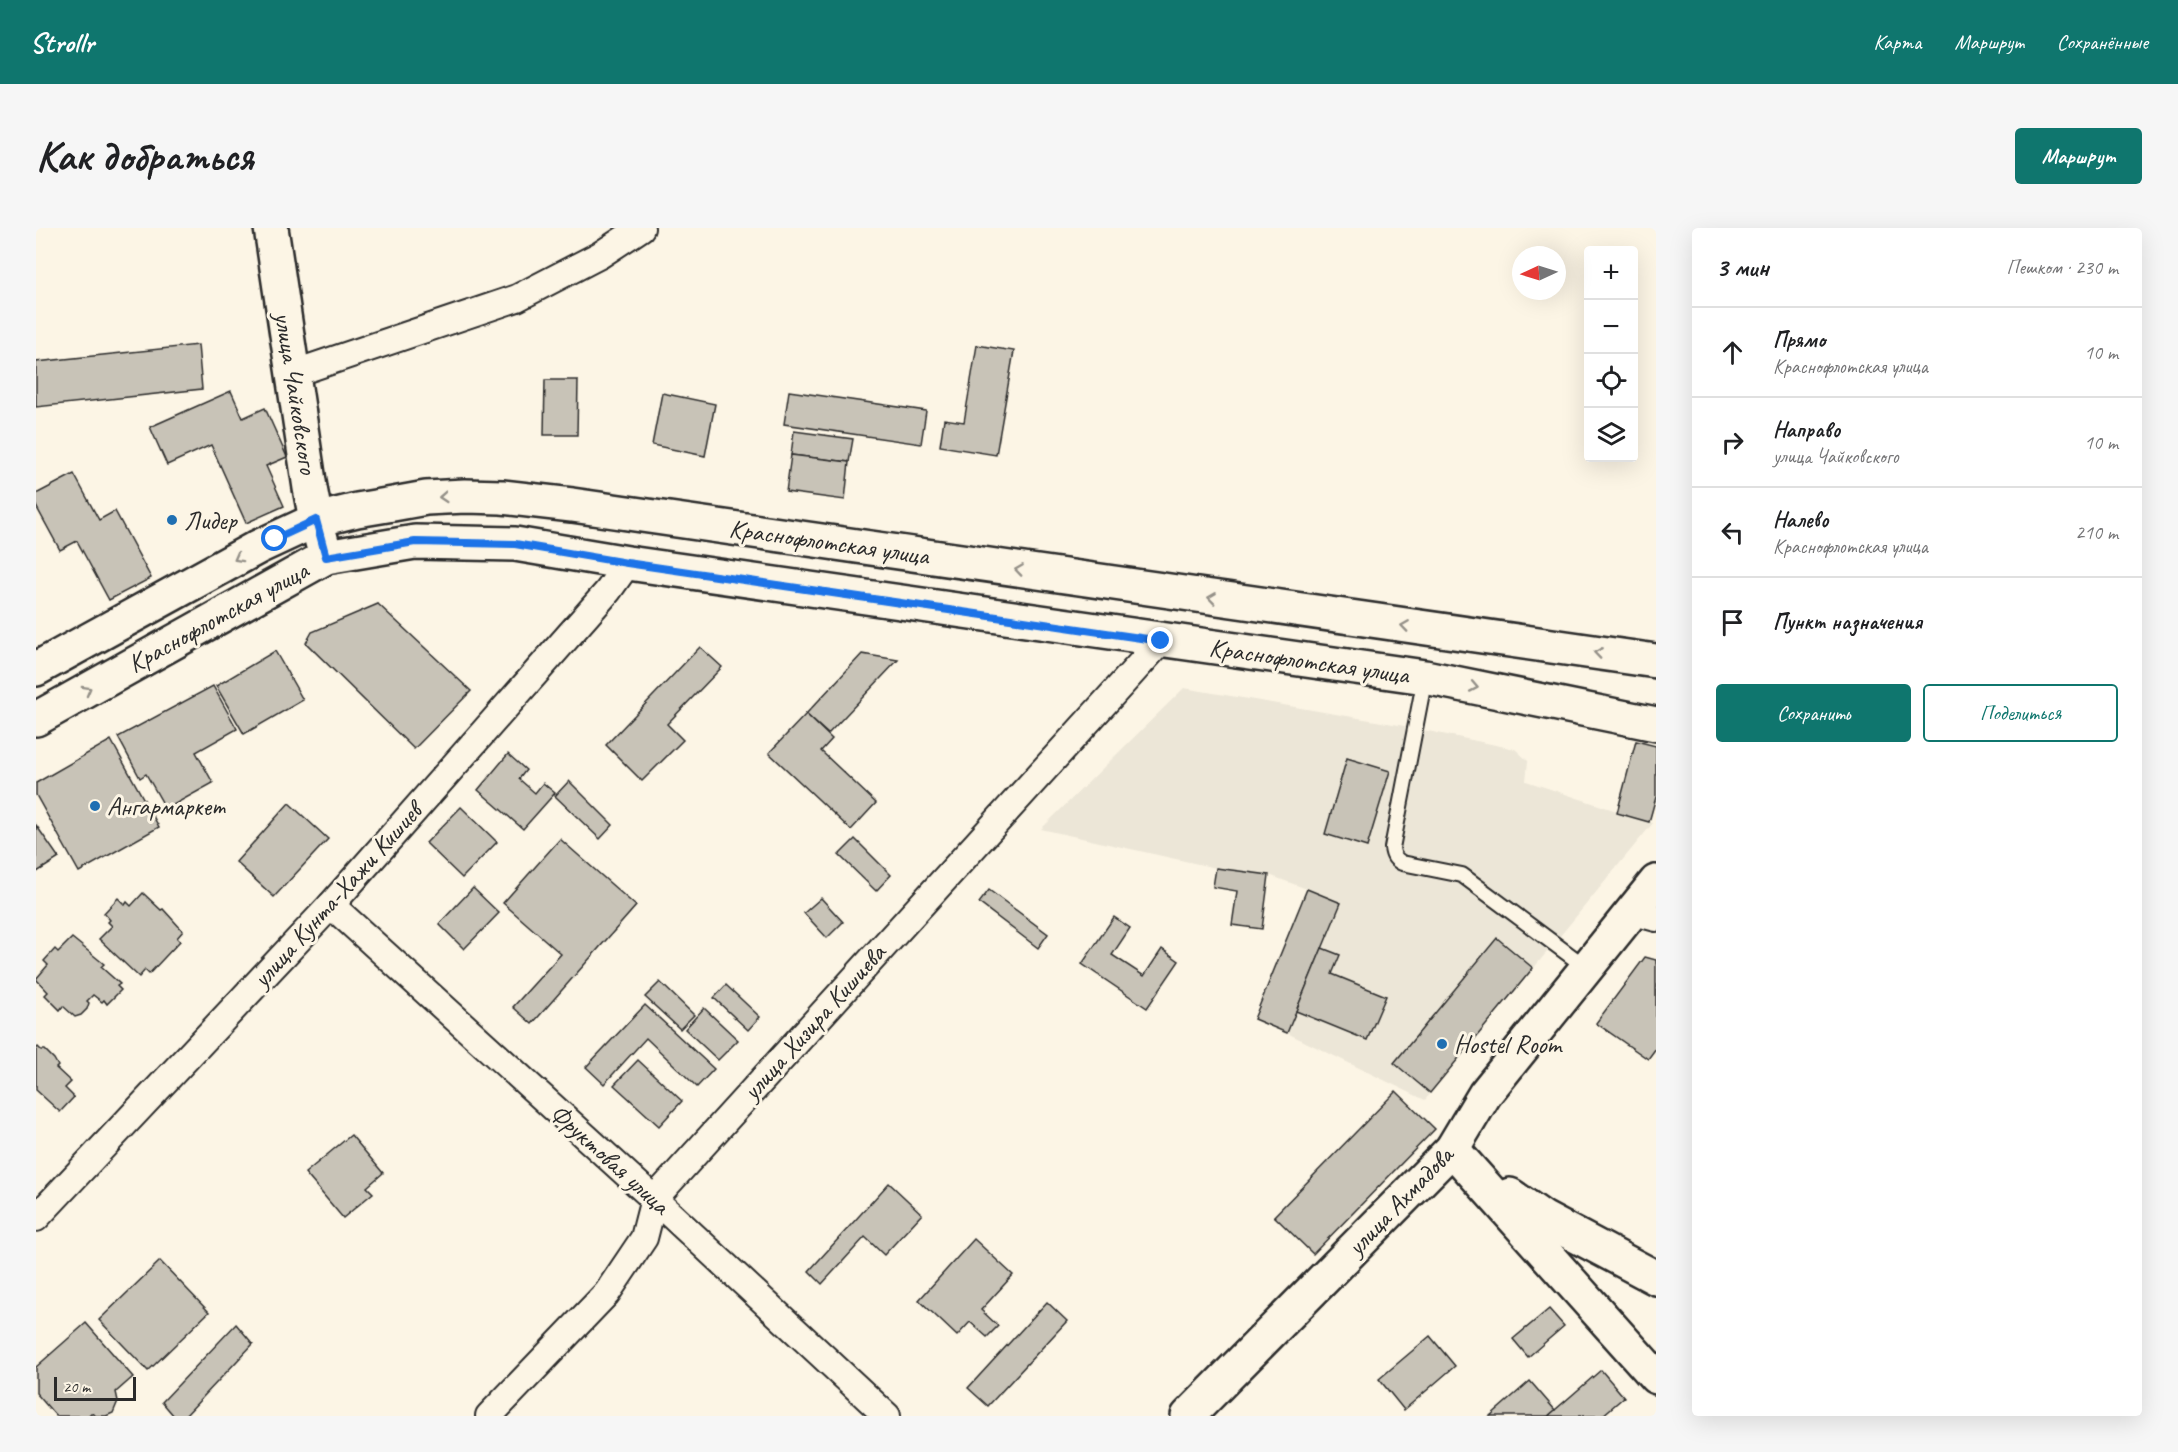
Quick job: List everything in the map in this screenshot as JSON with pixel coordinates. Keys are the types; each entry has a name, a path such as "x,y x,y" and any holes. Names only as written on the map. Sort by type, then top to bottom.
{"main road":[{"name":"улица Чайковского","path":"271,228 316,520 326,557"},
{"name":"Краснофлотская улица","path":"36,669 258,547 316,520 426,498 465,496 502,497 572,505 1656,661"},
{"name":"Краснофлотская улица","path":"36,719 326,557 415,542 437,542 515,544 627,563 1425,677 1656,724"},
{"name":"улица Ахмадова","path":"1188,1416 1452,1149 1485,1094 1587,968 1645,915 1656,882"},
{"path":"1452,1149 1500,1189 1543,1218 1656,1278"},
{"path":"1452,1149 1656,1377"}],"street":[{"path":"292,374 517,298 600,255 640,228"},
{"name":"улица Кунта-Хажи Кишиев","path":"36,1218 331,905 608,591 627,563"},
{"name":"улица Хизира Кишиева","path":"489,1416 607,1293 644,1238 654,1199 1161,641"},
{"name":"Фруктовая улица","path":"331,905 654,1199 887,1416"}],"lane":[{"path":"1425,677 1392,848 1396,860 1462,875 1587,968"}],"shaded area":[{"path":"1184,688 1399,725 1515,749 1528,761 1526,781 1653,823 1425,1100 1254,1019 1307,889 1269,875 1216,868 1041,829"}],"building":[{"path":"198,345 202,389 36,407 36,362"},
{"path":"977,345 1014,351 996,455 940,446 944,419 964,422"},
{"path":"545,380 578,380 577,435 544,435"},
{"path":"231,391 243,418 265,408 287,457 266,466 284,506 246,523 211,445 167,465 150,427"},
{"path":"789,391 926,411 921,444 784,424"},
{"path":"662,393 715,404 705,456 652,445"},
{"path":"794,431 853,439 849,462 791,455"},
{"path":"791,455 849,462 845,500 786,492"},
{"path":"74,474 99,520 115,511 151,578 109,600 77,541 60,550 36,506 36,494"},
{"path":"378,604 471,691 414,749 306,643 312,632"},
{"path":"700,647 722,667 667,724 683,740 642,781 606,745"},
{"path":"275,651 303,700 244,734 216,686"},
{"path":"862,654 898,660 828,734 806,714"},
{"path":"213,686 237,729 196,752 213,783 166,809 146,774 140,778 118,737"},
{"path":"806,714 832,739 821,751 876,803 851,830 769,753"},
{"path":"111,740 159,827 79,872 36,795 36,783"},
{"path":"1636,741 1656,746 1656,797 1649,822 1617,813"},
{"path":"508,754 526,770 519,779 535,793 543,783 555,793 523,829 478,790"},
{"path":"1347,758 1390,771 1367,847 1325,834"},
{"path":"569,781 613,825 600,839 555,796"},
{"path":"289,803 328,839 274,897 236,862"},
{"path":"461,807 497,842 462,878 426,843"},
{"path":"36,825 59,858 37,872 36,871"},
{"path":"560,839 636,906 532,1024 513,1007 561,954 503,903"},
{"path":"855,839 891,875 876,891 839,855"},
{"path":"1216,868 1269,875 1262,929 1232,925 1237,891 1213,887"},
{"path":"473,888 499,913 464,949 439,924"},
{"path":"1307,889 1341,903 1287,1033 1254,1019"},
{"path":"989,890 1048,934 1038,948 979,903"},
{"path":"143,893 161,910 163,909 183,931 177,938 180,941 149,974 145,970 139,977 99,939 112,926 104,913 118,898 125,905 127,902 131,906"},
{"path":"821,898 843,922 827,938 804,913"},
{"path":"1114,917 1130,928 1112,955 1144,976 1162,949 1179,961 1147,1008 1082,964"},
{"path":"72,938 104,964 101,967 120,984 117,986 121,990 107,1004 93,995 87,1001 89,1003 87,1009 75,1017 63,1006 60,1010 45,995 48,992 36,979 48,965 44,961 55,949 58,952"},
{"path":"1497,938 1533,968 1430,1093 1394,1063"},
{"path":"1322,948 1340,955 1332,974 1386,996 1367,1040 1296,1011"},
{"path":"1645,957 1656,960 1656,1048 1648,1059 1596,1023"},
{"path":"660,982 694,1015 680,1029 645,997"},
{"path":"726,985 760,1017 748,1030 714,998"},
{"path":"645,1005 714,1069 697,1087 646,1038 604,1084 586,1067"},
{"path":"704,1008 738,1040 718,1060 685,1029"},
{"path":"38,1047 54,1059 58,1066 56,1068 71,1082 65,1088 74,1097 60,1112 36,1090 36,1049"},
{"path":"638,1060 682,1101 659,1126 614,1085"},
{"path":"1396,1091 1435,1129 1313,1254 1274,1216"},
{"path":"351,1135 383,1173 367,1187 373,1193 343,1218 305,1173"},
{"path":"889,1183 922,1214 884,1255 865,1237 822,1284 809,1271"},
{"path":"974,1239 1013,1275 981,1310 998,1326 987,1337 970,1322 957,1336 919,1300"},
{"path":"160,1261 209,1312 148,1371 99,1320"},
{"path":"1047,1302 1067,1321 988,1406 968,1388"},
{"path":"1549,1309 1564,1326 1528,1357 1513,1339"},
{"path":"86,1323 133,1377 116,1392 118,1401 113,1413 106,1416 96,1416 91,1413 88,1416 56,1416 36,1393 36,1367"},
{"path":"236,1324 253,1344 185,1416 174,1416 162,1402"},
{"path":"1430,1336 1455,1366 1404,1410 1379,1379"},
{"path":"1601,1370 1624,1397 1602,1416 1548,1416"},
{"path":"1530,1381 1555,1410 1548,1416 1490,1416"}],"place":[{"name":"Лидер","path":"172,520"},
{"name":"Ангармаркет","path":"95,806"},
{"name":"Hostel Room","path":"1442,1044"}],"route":[{"path":"275,539 316,520 326,557 415,542 515,544 627,563 1161,641"}]}
